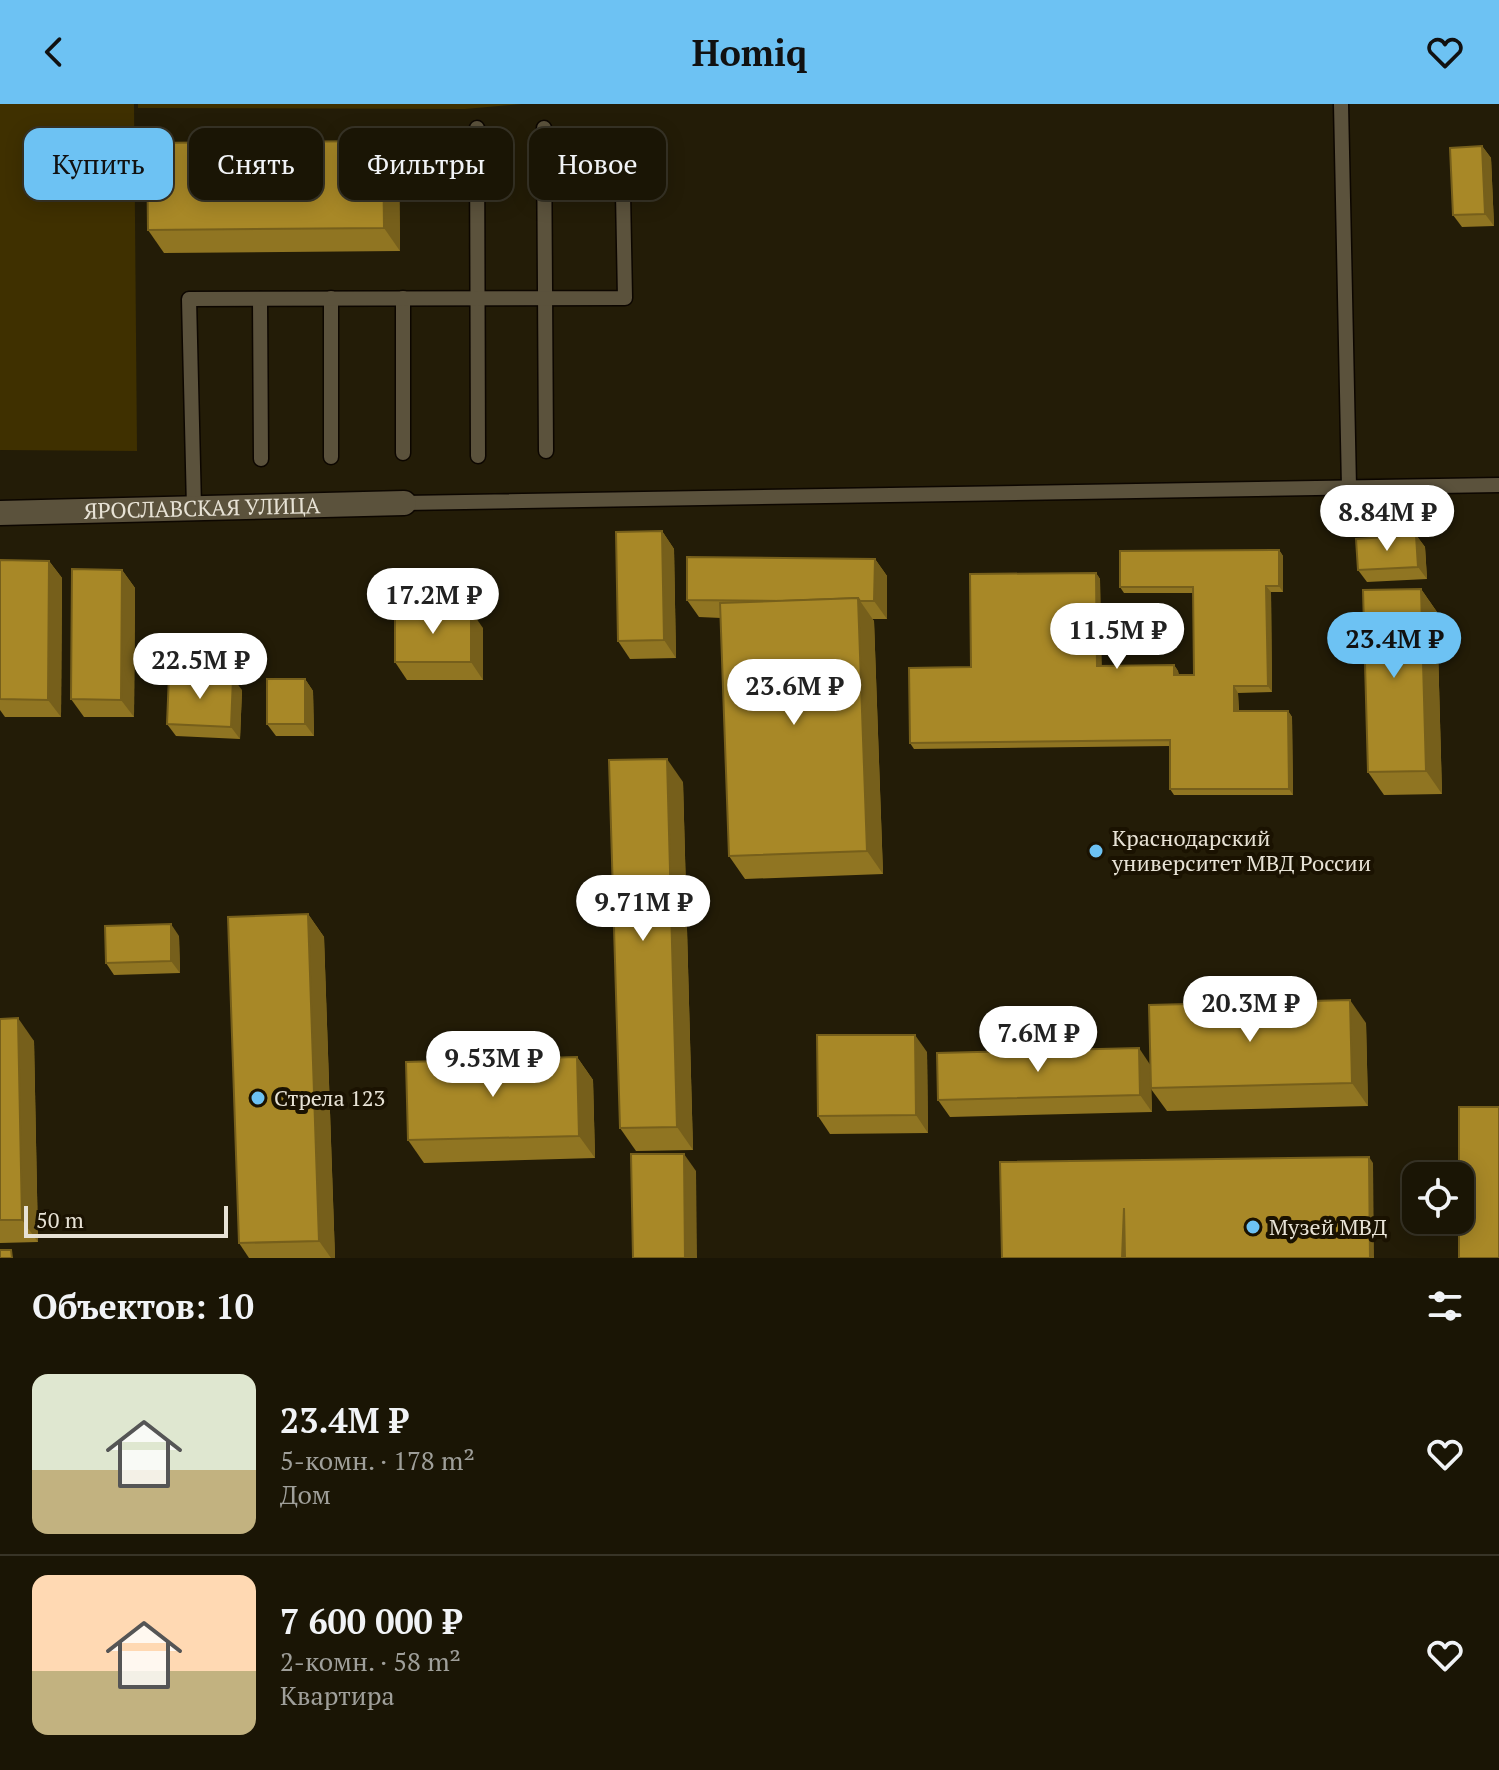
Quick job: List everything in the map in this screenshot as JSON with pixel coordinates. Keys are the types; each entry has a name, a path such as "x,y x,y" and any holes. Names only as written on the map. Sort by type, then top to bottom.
{"street":[{"name":"ЯРОСЛАВСКАЯ УЛИЦА","path":"0,513 404,503"}],"lane":[{"path":"1341,104 1349,487"},
{"path":"477,200 478,456"},
{"path":"545,200 546,451"},
{"path":"194,508 189,299 625,298 623,200"},
{"path":"331,298 331,457"},
{"path":"403,298 403,453"},
{"path":"260,299 261,459"},
{"path":"404,503 1499,485"}],"shaded area":[{"path":"0,104 134,104 134,128 24,128 24,200 135,200 137,451 0,450"},
{"path":"138,104 522,104 465,109 138,108"}],"building":[{"path":"339,141 339,200 384,200 384,228 148,230 148,200 173,200 173,143 189,143 189,200 323,200 323,142"},
{"path":"1482,146 1485,214 1453,215 1450,148"},
{"path":"662,531 664,640 618,641 616,532"},
{"path":"1416,535 1418,567 1358,570 1356,539"},
{"path":"1279,550 1279,586 1266,586 1268,686 1234,686 1234,711 1288,711 1289,789 1170,789 1170,740 910,743 909,668 971,667 970,574 1096,573 1097,666 1174,665 1174,675 1194,675 1193,587 1120,587 1120,551"},
{"path":"687,557 875,559 874,601 860,601 858,598 687,600"},
{"path":"0,560 49,561 48,700 0,699"},
{"path":"72,569 122,570 121,700 71,699"},
{"path":"1421,589 1426,771 1368,772 1363,590"},
{"path":"858,598 867,851 729,856 720,603"},
{"path":"395,611 471,611 471,662 395,662"},
{"path":"169,675 233,678 231,727 167,724"},
{"path":"267,679 305,679 305,724 267,724"},
{"path":"667,759 677,1127 620,1128 609,760"},
{"path":"308,914 319,1241 239,1243 228,917"},
{"path":"171,924 171,961 106,963 105,926"},
{"path":"1350,1000 1352,1083 1151,1088 1149,1005"},
{"path":"18,1018 22,1220 0,1220 0,1019"},
{"path":"817,1035 915,1035 916,1115 818,1116"},
{"path":"1139,1048 1140,1095 938,1100 937,1053"},
{"path":"577,1057 579,1136 408,1140 406,1062"},
{"path":"1459,1107 1499,1107 1499,1258 1459,1258 1459,1234 1474,1234 1474,1162 1459,1162"},
{"path":"631,1154 684,1154 685,1258 633,1258"},
{"path":"1369,1157 1370,1258 1125,1258 1124,1208 1122,1258 1002,1258 1000,1162"},
{"path":"0,1250 11,1250 12,1258 0,1258"}],"place":[{"name":"Краснодарский университет МВД России","path":"1096,851"},
{"name":"Стрела 123","path":"258,1098"},
{"name":"Музей МВД","path":"1253,1227"}]}
